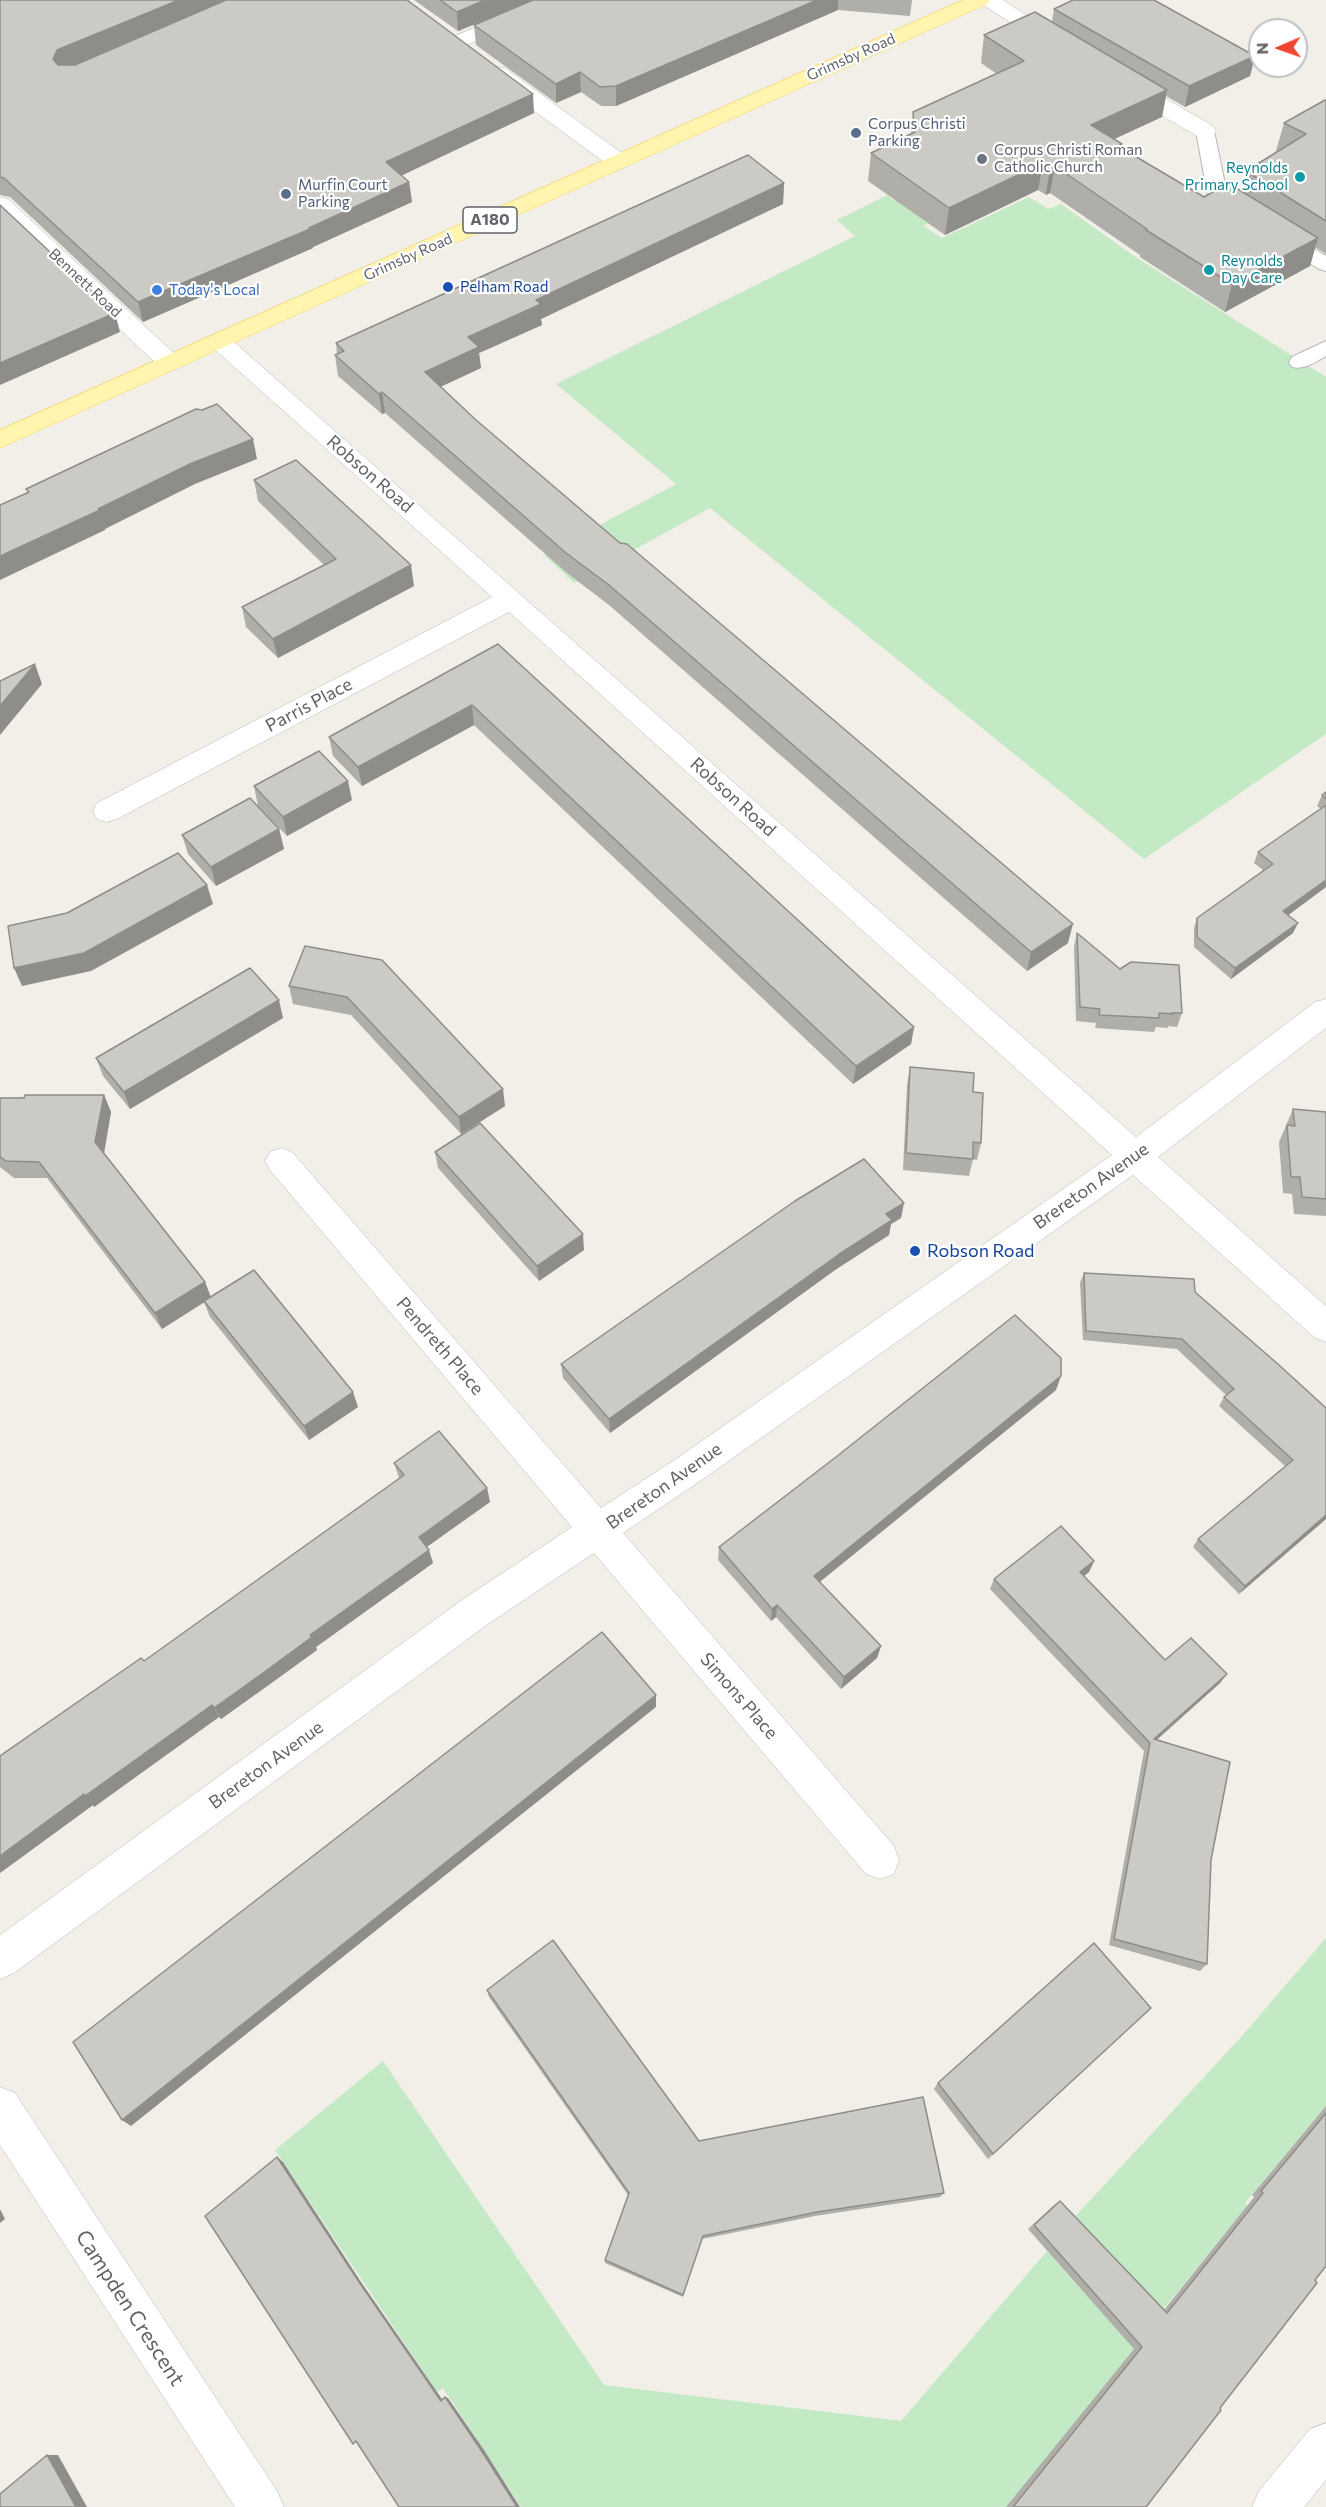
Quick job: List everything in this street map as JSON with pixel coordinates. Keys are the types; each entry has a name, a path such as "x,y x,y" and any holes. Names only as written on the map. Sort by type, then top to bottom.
{"main road":[{"name":"Grimsby Road","path":"0,440 980,0"}],"street":[{"path":"557,0 447,37 619,162"},
{"path":"989,0 1078,57"},
{"path":"1107,74 1205,131"},
{"name":"Bennett Road","path":"0,204 170,363"},
{"name":"Robson Road","path":"219,341 1326,1327"},
{"name":"Parris Place","path":"107,811 511,599"},
{"name":"Brereton Avenue","path":"0,1959 476,1612 599,1531 1135,1156 1326,1011"},
{"name":"Pendreth Place","path":"281,1161 599,1531"},
{"name":"Simons Place","path":"599,1531 880,1860"},
{"name":"Campden Crescent","path":"0,2108 261,2507"},
{"path":"1275,2507 1326,2445"}],"lane":[{"path":"1205,131 1218,197 1326,265"},
{"path":"1299,362 1326,347"}],"green space":[{"path":"887,195 895,201 907,196 938,218 923,226 942,238 1029,197 1048,209 1061,204 1137,258 1326,377 1326,734 1144,859 710,508 574,583 544,555 676,484 556,384 855,236 837,220"},
{"path":"1326,1938 1326,2106 1245,2203 1247,2206 1158,2316 1212,2375 1073,2426 1006,2507 521,2507 443,2388 437,2392 275,2150 383,2061 604,2385 901,2421 1047,2251 1086,2295 1070,2222 1242,2036"}],"building":[{"path":"0,0 179,0 57,50 53,59 58,65 75,65 226,0 407,0 533,94 386,162 409,182 310,229 138,302 4,178 0,177"},
{"path":"440,0 485,0 457,12"},
{"path":"533,0 817,0 616,86 600,87 580,72 556,84 474,25"},
{"path":"1073,0 1154,0 1248,52 1248,59 1189,86 1054,9"},
{"path":"1035,12 1167,90 1091,125 1122,144 1118,146 1204,197 1228,183 1318,238 1232,284 1146,230 1055,166 1050,168 1043,163 949,208 871,153 915,132 913,112 1024,61 984,35"},
{"name":"Reynolds Primary School","path":"1325,100 1326,221 1246,171 1306,134 1284,123"},
{"path":"748,155 784,183 536,300 541,304 468,337 479,347 425,372 476,420 620,543 627,544 1073,924 1031,952 609,585 566,553 382,392 379,394 335,355 344,351 336,343"},
{"path":"0,205 115,313 0,363"},
{"path":"217,404 253,439 190,464 98,509 100,510 0,556 0,505 29,492 26,489 196,409 202,410"},
{"path":"296,460 411,565 273,639 242,607 336,559 254,480"},
{"path":"498,644 914,1027 856,1066 472,705 358,767 329,737"},
{"path":"35,664 0,706 0,681"},
{"path":"319,751 348,781 283,817 254,786"},
{"path":"250,798 279,829 211,867 182,835"},
{"path":"1326,805 1326,880 1283,911 1298,923 1235,968 1197,937 1197,918 1273,864 1258,852"},
{"path":"178,853 207,885 84,953 14,968 8,926 67,913"},
{"path":"1077,933 1120,969 1131,962 1179,965 1182,1013 1159,1013 1159,1018 1099,1015 1100,1009 1080,1007"},
{"path":"305,946 382,960 503,1089 459,1117 347,997 289,986"},
{"path":"250,968 279,1000 124,1092 96,1058"},
{"path":"910,1067 974,1073 973,1092 983,1093 981,1143 973,1142 973,1159 906,1153"},
{"path":"25,1095 104,1095 95,1142 205,1282 155,1313 39,1162 6,1161 0,1157 0,1098 24,1098"},
{"path":"1293,1109 1326,1112 1326,1199 1302,1197 1300,1177 1291,1177 1287,1125 1295,1126"},
{"path":"480,1123 583,1234 537,1266 435,1152"},
{"path":"864,1159 904,1203 886,1214 892,1220 838,1255 609,1419 561,1364 795,1201"},
{"path":"254,1270 353,1392 304,1426 204,1301"},
{"path":"1084,1273 1194,1279 1195,1292 1326,1408 1326,1515 1245,1586 1198,1539 1293,1460 1224,1397 1234,1389 1182,1339 1086,1331"},
{"path":"1015,1315 1061,1358 1061,1376 814,1576 881,1646 844,1677 777,1605 772,1609 719,1547"},
{"path":"439,1431 487,1488 419,1537 429,1550 310,1635 312,1637 214,1708 212,1705 0,1856 0,1756 141,1658 144,1661 404,1475 394,1463"},
{"path":"1061,1526 1094,1561 1080,1572 1165,1660 1191,1638 1227,1674 1154,1739 1230,1762 1211,1860 1207,1964 1114,1939 1150,1743 994,1579"},
{"path":"602,1632 656,1695 122,2120 73,2042"},
{"path":"553,1940 699,2141 923,2097 944,2193 817,2212 703,2236 683,2295 605,2260 629,2193 487,1990"},
{"path":"1094,1943 1151,2008 993,2154 938,2083"},
{"path":"1326,2113 1326,2266 1315,2280 1317,2283 1146,2507 1013,2507 1142,2347 1034,2225 1060,2201 1167,2313 1263,2193 1261,2191"},
{"path":"277,2157 357,2279 441,2401 445,2397 517,2507 399,2507 356,2441 353,2444 205,2216"},
{"path":"47,2455 76,2507 0,2507 0,2494"}],"place":[{"name":"Corpus Christi Parking","path":"856,133"},
{"name":"Corpus Christi Roman Catholic Church","path":"982,159"},
{"name":"Reynolds Primary School","path":"1300,177"},
{"name":"Murfin Court Parking","path":"286,194"},
{"name":"Reynolds Day Care","path":"1209,270"},
{"name":"Pelham Road","path":"448,287"},
{"name":"Today's Local","path":"157,290"},
{"name":"Robson Road","path":"915,1251"}]}
